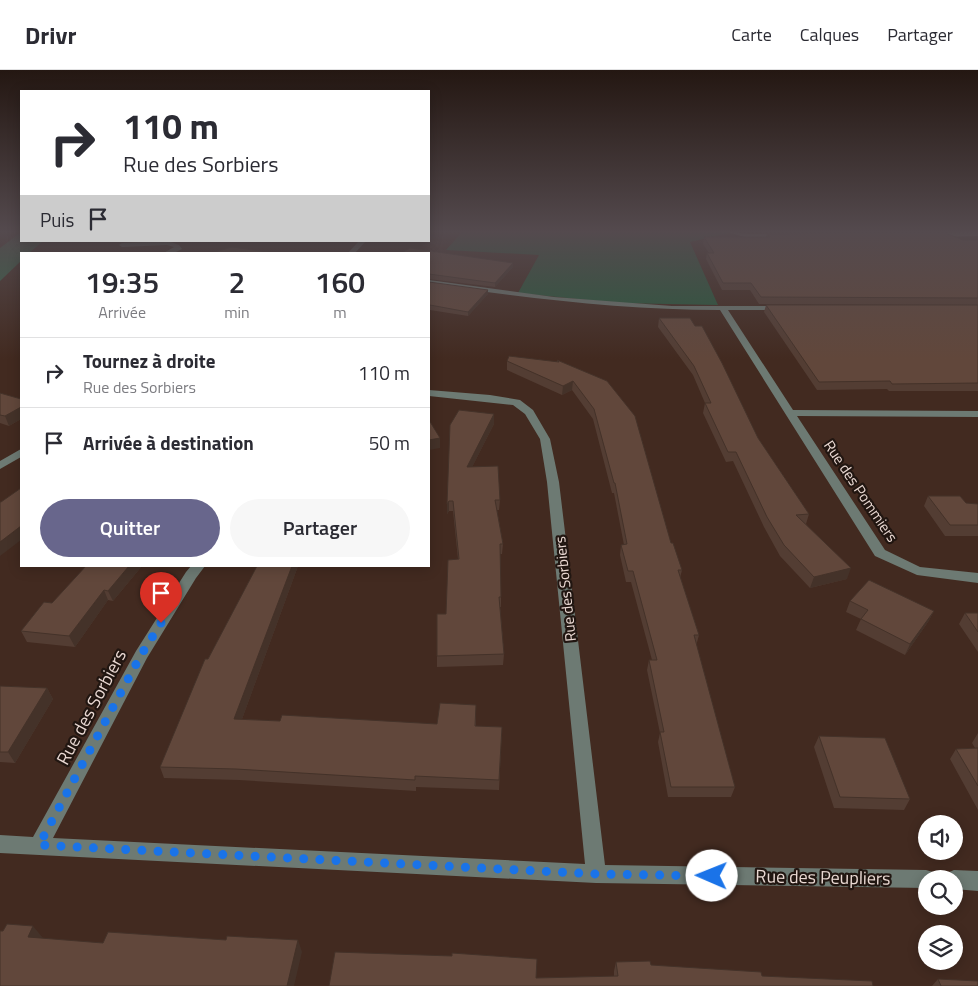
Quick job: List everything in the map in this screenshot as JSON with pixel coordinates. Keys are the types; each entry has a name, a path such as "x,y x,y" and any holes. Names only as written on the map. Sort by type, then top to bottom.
{"street":[{"path":"430,282 554,298 672,308 788,308"},
{"name":"Rue des Pommiers","path":"723,309 880,553 917,571 978,578"},
{"name":"Rue des Sorbiers","path":"430,393 516,402 529,412 545,439 553,482 596,874"},
{"path":"790,413 978,414"},
{"path":"2,463 20,453"},
{"name":"Rue des Sorbiers","path":"39,845 141,655 197,567"},
{"name":"Rue des Peupliers","path":"0,844 596,874 918,879"},
{"path":"963,880 978,881"}],"green space":[{"path":"0,274 8,274 0,281"},
{"path":"529,274 704,274 718,305 617,303 518,293"}],"building":[{"path":"430,274 430,274 503,274 495,283"},
{"path":"718,274 978,274 978,298 761,297 751,283 723,283"},
{"path":"430,282 488,290 468,312 430,305"},
{"path":"766,305 978,305 978,383 892,384 890,381 819,382"},
{"path":"659,318 690,318 695,326 702,326 758,438 809,514 796,515 851,568 814,577 784,545 767,517 736,452 728,452 705,403 711,403 694,366"},
{"path":"509,356 559,362 557,360 607,381 635,416 671,543 673,543 682,570 678,570 699,635 694,635 735,787 671,787 660,732 664,732 649,660 657,660 633,571 628,571 621,545 627,544 615,483 594,409 573,381 563,386 507,361"},
{"path":"0,393 20,399 20,408 5,416 0,415"},
{"path":"459,410 494,414 467,467 498,466 500,500 495,500 503,544 500,544 501,597 499,597 504,654 437,656 437,614 446,614 448,560 459,559 453,501 449,501 447,504 450,425"},
{"path":"430,422 440,438 430,440"},
{"path":"20,489 20,527 0,542 0,502"},
{"path":"928,496 960,496 966,503 978,504 978,525 950,525"},
{"path":"85,567 128,567 108,591 104,590 69,636 21,631 44,602 52,603"},
{"path":"256,567 292,567 234,719 280,721 282,715 437,724 440,703 476,705 475,726 502,727 499,780 415,776 415,780 236,769 160,767 205,659 208,659"},
{"path":"869,580 934,611 910,644 861,619 868,610 850,601"},
{"path":"965,613 978,613 978,632"},
{"path":"0,686 47,688 8,752 0,752"},
{"path":"819,736 885,738 910,799 840,797"},
{"path":"978,748 978,786 956,749"},
{"path":"7,924 33,926 28,937 103,943 108,932 226,940 227,936 298,940 287,986 0,986 0,931 3,931"},
{"path":"335,952 452,956 452,953 537,959 536,978 618,976 616,962 650,961 651,965 761,972 762,976 872,981 873,986 329,986"},
{"path":"938,979 978,981 978,986 941,986"}],"route":[{"path":"161,623 141,655 39,845 596,874 712,876"}]}
